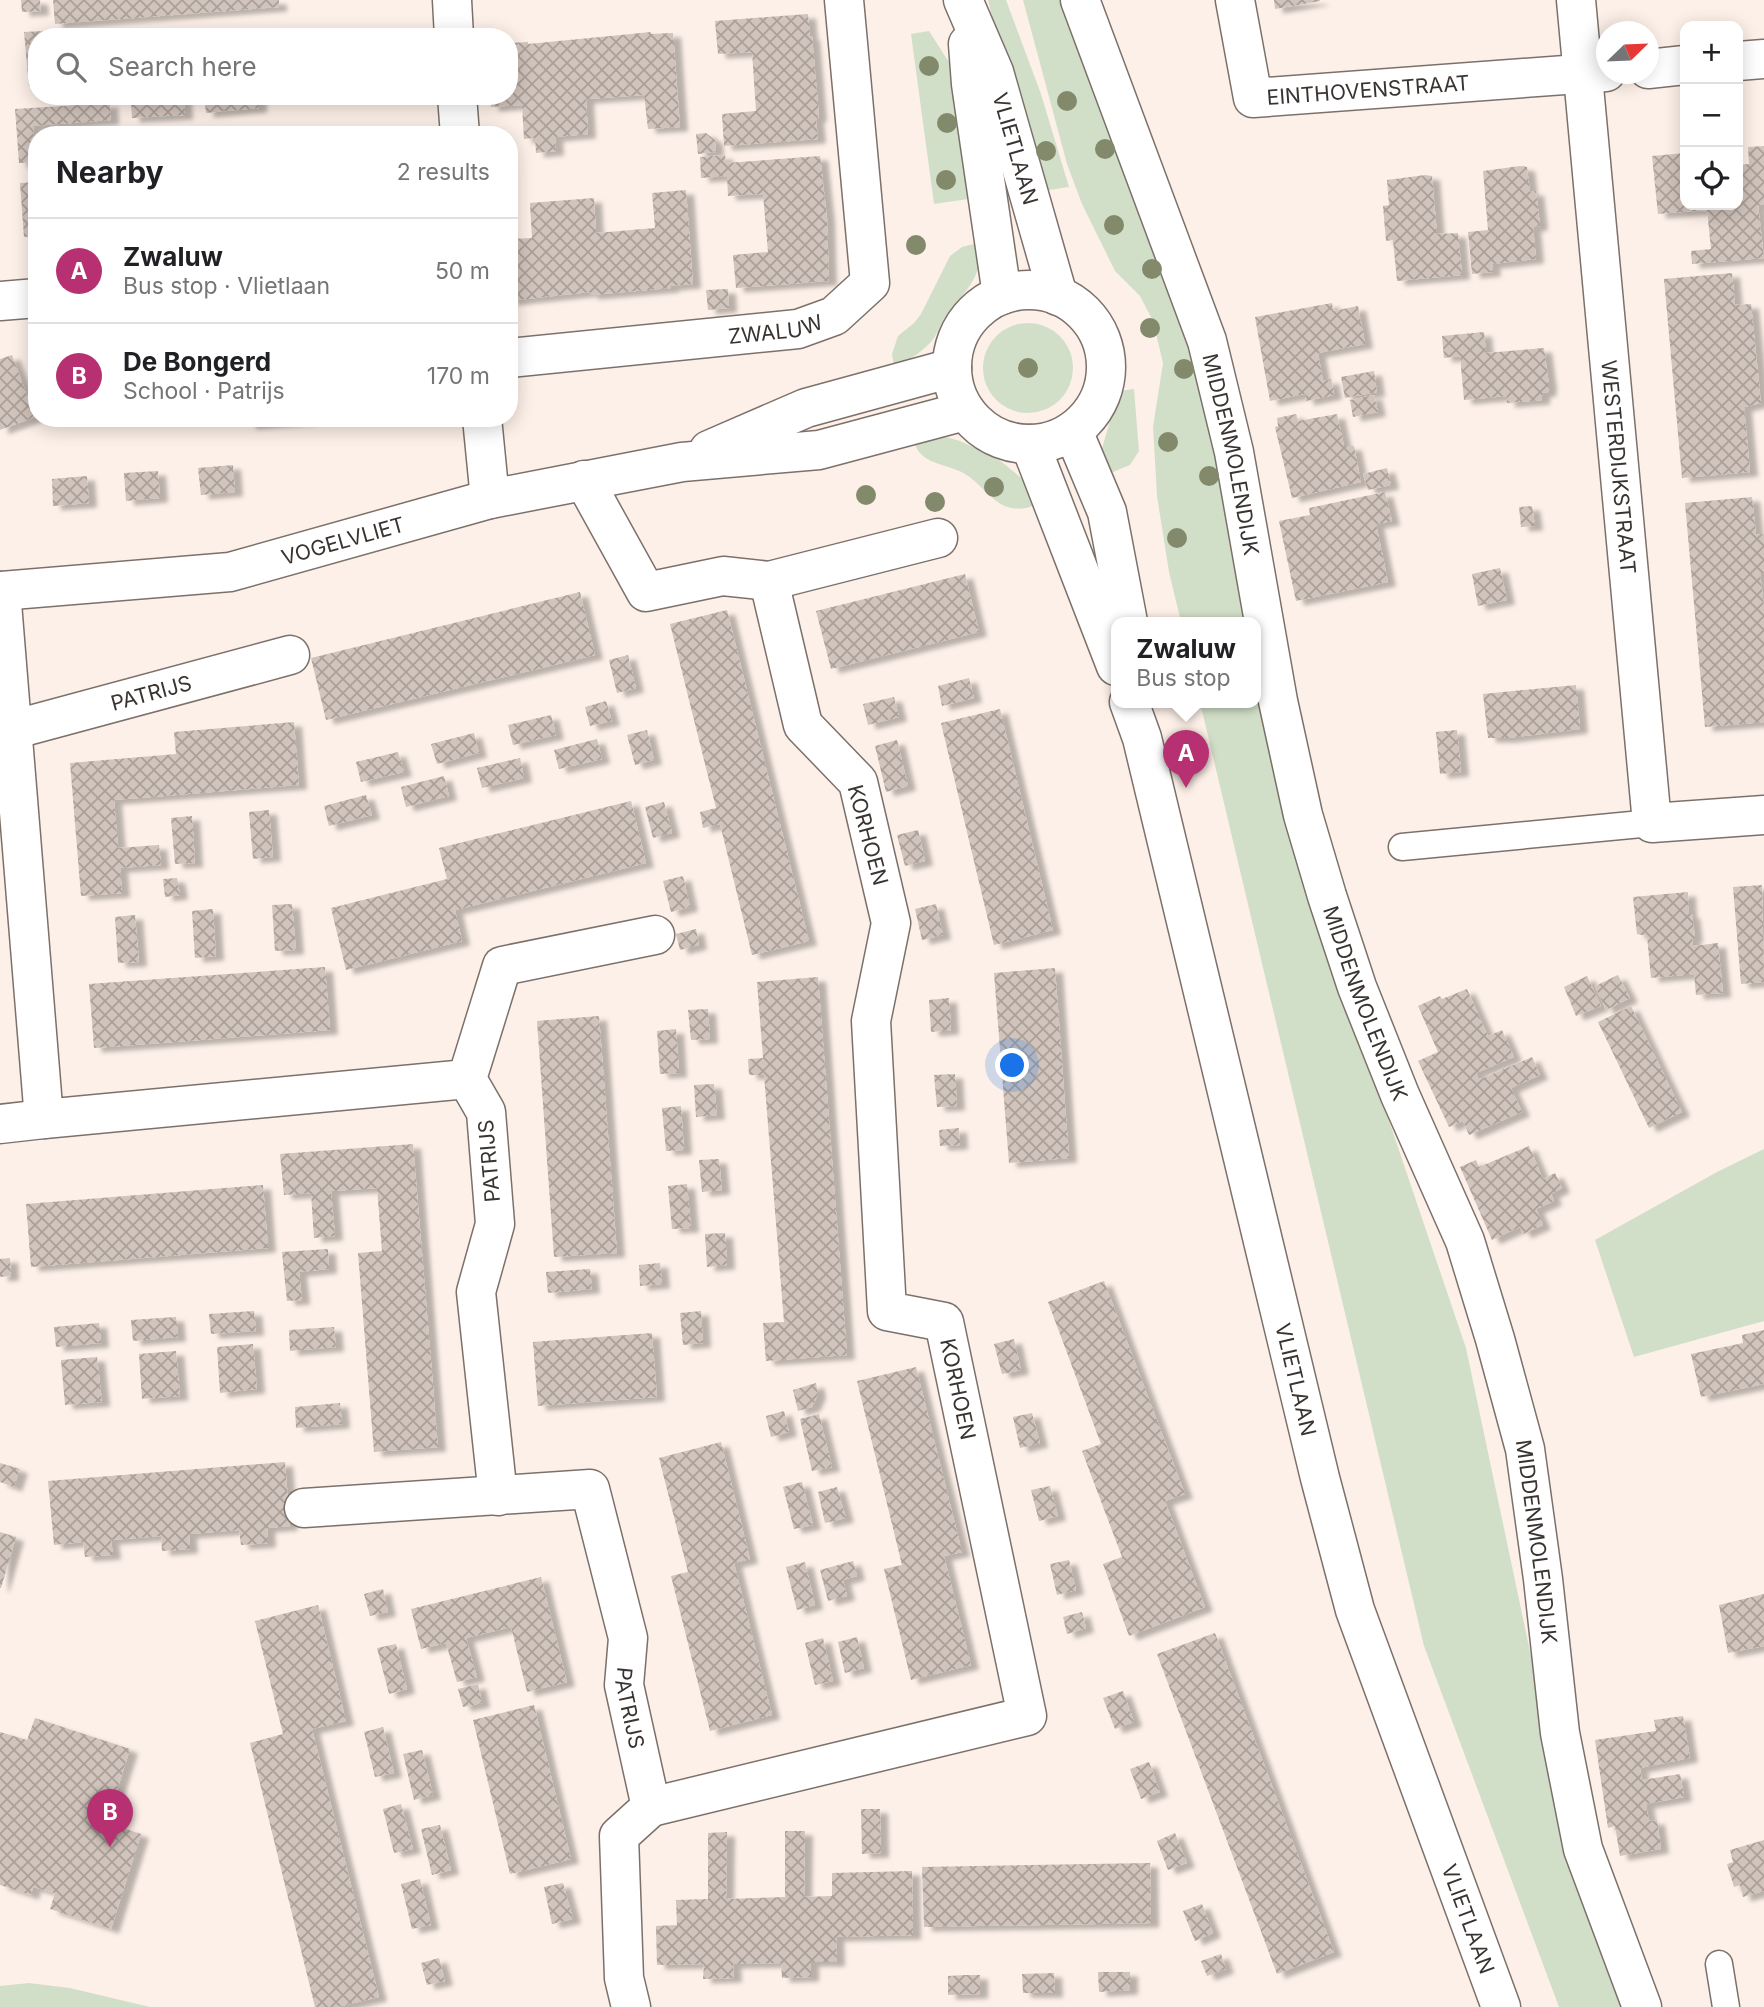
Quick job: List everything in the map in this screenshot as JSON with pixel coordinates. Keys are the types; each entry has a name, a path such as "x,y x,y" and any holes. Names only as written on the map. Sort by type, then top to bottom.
{"street":[{"path":"452,0 454,28"},
{"name":"ZWALUW","path":"518,357 798,329 834,316 870,283 844,0"},
{"name":"MIDDENMOLENDIJK","path":"1080,0 1207,341 1234,452 1279,701 1303,815 1327,896 1357,988 1400,1096 1465,1241 1495,1339 1525,1449 1560,1733 1583,1849 1642,2007"},
{"name":"EINTHOVENSTRAAT","path":"1235,0 1253,98 1595,73"},
{"name":"WESTERDIJKSTRAAT","path":"1576,0 1595,73 1652,823"},
{"name":"VLIETLAAN","path":"964,2 971,84 1002,295"},
{"name":"VLIETLAAN","path":"964,2 994,72 1058,296"},
{"path":"1743,61 1764,59"},
{"path":"1659,68 1680,66"},
{"path":"458,105 459,126"},
{"path":"1021,290 1040,290 1058,296 1076,306 1090,320 1101,338 1105,380 1099,399 1088,417 1073,430 1052,440 1030,444 1006,440 983,429 965,411 953,383 952,368 958,337 975,311 1002,295 1021,290"},
{"path":"0,301 28,299"},
{"name":"VOGELVLIET","path":"682,462 806,408 952,368"},
{"name":"VOGELVLIET","path":"0,591 230,572 490,499 682,462 820,450 965,411"},
{"path":"483,427 490,499"},
{"path":"1073,430 1107,512 1127,617"},
{"path":"1030,444 1111,653"},
{"path":"584,480 646,592 723,576 769,581 938,538"},
{"name":"KORHOEN","path":"651,1807 1027,1716 944,1322 887,1311 870,1021 891,923 858,782 803,725 769,581"},
{"path":"0,591 12,730 9,803 44,1119"},
{"name":"PATRIJS","path":"12,730 290,654"},
{"name":"VLIETLAAN","path":"1140,720 1320,1478 1356,1610 1501,2007"},
{"path":"1652,823 1764,815"},
{"path":"0,1124 467,1079 502,967 655,935"},
{"name":"PATRIJS","path":"467,1079 486,1112 495,1224 476,1292 498,1496"},
{"name":"PATRIJS","path":"304,1508 590,1489 628,1638 624,1685 651,1807"},
{"path":"631,2007 624,1978 619,1836 651,1807"}],"lane":[{"path":"1402,847 1652,823"},
{"path":"1719,1964 1726,2007"}],"green space":[{"path":"988,0 1006,0 1041,94 1069,187 1043,191 1006,76"},
{"path":"1023,0 1075,0 1198,354 1255,617 1180,617 1169,572 1157,496 1153,427 1163,363 1153,321 1140,296 1115,271 1082,204 1067,164"},
{"path":"929,31 952,67 975,198 934,204 911,34"},
{"path":"978,243 980,254 977,273 967,290 926,347 894,366 892,354 898,336 921,314 950,256 962,247"},
{"path":"1028,323 1045,326 1060,336 1070,351 1073,368 1070,385 1060,400 1045,410 1028,413 1011,410 996,400 986,385 983,368 986,351 996,336 1011,326"},
{"path":"1134,389 1139,451 1130,465 1108,474 1100,455 1119,391"},
{"path":"939,435 960,441 997,458 1029,488 1035,505 1019,509 1003,505 965,474 927,459 921,454 914,440"},
{"path":"1261,649 1307,879 1466,1348 1544,1718 1626,2007 1559,2007 1424,1646 1201,708 1261,708"},
{"path":"1764,1149 1764,1321 1634,1357 1595,1240"},
{"path":"29,1983 70,1988 150,2007 0,2007 0,1986"}],"building":[{"path":"21,0 40,0 41,11 22,12"},
{"path":"53,0 279,0 279,7 55,24"},
{"path":"1274,0 1320,0 1320,1 1275,9"},
{"path":"808,14 819,117 816,118 818,139 724,146 722,114 756,111 752,52 718,54 715,21"},
{"path":"24,32 28,32 28,75"},
{"path":"651,32 673,33 680,127 648,129 644,95 586,99 588,134 555,137 556,151 536,153 535,138 524,139 522,105 491,107 491,105 518,105 518,43 528,44"},
{"path":"110,105 111,120 28,126 28,162 19,163 15,109"},
{"path":"131,105 184,105 185,115 132,118"},
{"path":"205,105 259,105 259,108 206,113"},
{"path":"706,133 715,140 716,152 698,154 696,134"},
{"path":"1764,146 1764,204 1758,205 1764,258 1692,264 1691,251 1711,249 1707,210 1743,210 1743,165 1749,164 1748,147"},
{"path":"1680,153 1680,210 1707,210 1658,214 1652,156"},
{"path":"725,155 726,163 820,156 827,218 829,281 736,288 733,255 768,252 763,194 728,196 727,176 701,178 700,157"},
{"path":"1527,167 1530,192 1536,191 1540,226 1533,227 1536,259 1492,264 1493,272 1472,274 1468,232 1488,230 1483,171"},
{"path":"1432,176 1437,234 1458,233 1462,275 1397,281 1393,240 1386,241 1383,206 1389,205 1387,180"},
{"path":"20,183 28,183 28,237 24,237"},
{"path":"686,190 693,284 518,300 518,239 532,238 530,203 594,198 596,233 655,228 652,193"},
{"path":"1732,273 1735,305 1751,304 1761,403 1744,407 1750,472 1682,478 1664,279"},
{"path":"728,289 729,308 708,310 706,290"},
{"path":"1332,303 1333,311 1358,306 1365,344 1318,353 1323,381 1331,379 1334,395 1306,401 1305,394 1270,401 1255,317"},
{"path":"1484,332 1486,353 1544,348 1549,385 1548,392 1542,393 1542,400 1507,403 1507,396 1464,400 1460,356 1444,358 1442,336"},
{"path":"12,355 28,398 28,420 0,430 0,359"},
{"path":"1374,371 1377,392 1345,398 1341,377"},
{"path":"1374,395 1378,412 1353,417 1350,400"},
{"path":"1296,414 1298,421 1337,414 1344,446 1354,446 1361,482 1292,498 1275,427 1278,426 1277,418"},
{"path":"233,465 235,492 201,495 198,468"},
{"path":"1387,468 1391,485 1368,490 1363,474"},
{"path":"158,471 160,498 126,501 124,473"},
{"path":"87,476 89,503 53,506 52,479"},
{"path":"1385,492 1392,521 1376,524 1388,582 1296,601 1279,521 1310,515 1309,508"},
{"path":"1752,497 1756,535 1764,534 1764,573 1760,573 1764,607 1764,722 1705,727 1685,503"},
{"path":"1532,506 1535,526 1521,527 1519,507"},
{"path":"1500,568 1507,600 1478,606 1472,574"},
{"path":"965,574 979,632 831,669 816,611"},
{"path":"580,592 595,655 326,720 311,658"},
{"path":"727,610 809,941 752,955 720,824 703,828 700,812 716,808 670,624"},
{"path":"628,655 636,688 617,693 609,660"},
{"path":"969,678 974,698 942,706 938,686"},
{"path":"1576,685 1580,729 1488,738 1483,694"},
{"path":"894,697 899,717 868,725 863,704"},
{"path":"606,701 612,721 590,726 585,707"},
{"path":"1000,709 1053,930 994,945 941,723"},
{"path":"551,715 556,735 513,745 508,725"},
{"path":"294,722 299,785 114,800 118,848 159,845 161,865 120,868 122,893 81,896 70,763 176,754 174,732"},
{"path":"647,730 654,760 635,765 627,735"},
{"path":"1457,730 1461,772 1440,774 1436,732"},
{"path":"474,733 479,753 437,764 431,744"},
{"path":"597,739 602,759 559,769 554,750"},
{"path":"897,740 908,786 886,792 875,746"},
{"path":"398,752 404,772 361,782 356,762"},
{"path":"520,758 524,778 482,788 477,768"},
{"path":"444,776 449,796 406,807 401,787"},
{"path":"366,795 372,815 329,826 324,806"},
{"path":"631,801 646,863 455,910 462,941 346,970 331,908 447,879 439,848"},
{"path":"664,802 672,833 653,838 645,807"},
{"path":"269,810 273,857 253,859 249,812"},
{"path":"192,816 195,863 175,864 171,818"},
{"path":"918,830 925,861 905,866 897,835"},
{"path":"683,876 690,907 671,912 663,881"},
{"path":"177,878 180,895 165,897 163,879"},
{"path":"1762,885 1764,982 1741,984 1733,887"},
{"path":"1688,892 1689,914 1692,914 1695,938 1692,938 1693,946 1718,943 1723,993 1696,995 1694,974 1651,978 1647,936 1637,934 1633,897"},
{"path":"292,904 296,950 275,951 272,905"},
{"path":"936,904 943,935 922,940 915,909"},
{"path":"213,909 216,956 195,958 192,911"},
{"path":"135,915 139,962 118,963 115,917"},
{"path":"696,929 699,945 680,950 676,934"},
{"path":"325,967 330,1030 94,1048 89,984"},
{"path":"1055,968 1069,1158 1009,1163 994,973"},
{"path":"1618,975 1630,998 1606,1010 1595,986"},
{"path":"1587,976 1601,1006 1576,1016 1564,987"},
{"path":"818,977 847,1355 766,1361 763,1323 784,1322 764,1075 749,1075 748,1059 763,1058 757,982"},
{"path":"1467,989 1488,1036 1502,1030 1514,1057 1476,1073 1478,1078 1532,1057 1540,1075 1511,1088 1522,1112 1469,1135 1463,1121 1449,1127 1418,1061 1438,1052 1418,1006 1440,996 1442,999"},
{"path":"949,998 951,1030 931,1032 929,1000"},
{"path":"1631,1006 1682,1112 1649,1128 1598,1022"},
{"path":"708,1009 710,1039 691,1040 688,1010"},
{"path":"599,1016 617,1253 554,1257 537,1021"},
{"path":"676,1029 679,1073 660,1074 657,1031"},
{"path":"955,1074 957,1106 937,1107 934,1075"},
{"path":"714,1084 717,1115 696,1117 694,1085"},
{"path":"681,1106 684,1150 666,1151 662,1108"},
{"path":"959,1128 960,1145 940,1146 939,1130"},
{"path":"413,1144 438,1447 374,1452 358,1253 382,1251 377,1188 331,1191 335,1236 314,1238 311,1193 284,1195 280,1154"},
{"path":"1529,1146 1543,1179 1555,1173 1562,1188 1551,1194 1554,1201 1536,1209 1543,1225 1523,1234 1520,1227 1492,1240 1460,1167 1476,1160 1479,1167"},
{"path":"719,1159 722,1190 702,1192 699,1160"},
{"path":"687,1184 691,1228 672,1229 668,1186"},
{"path":"263,1185 268,1248 31,1267 26,1204"},
{"path":"725,1233 727,1265 707,1267 705,1234"},
{"path":"328,1249 329,1269 299,1272 302,1300 287,1301 282,1252"},
{"path":"10,1258 11,1276 0,1277 0,1259"},
{"path":"660,1263 662,1284 640,1286 639,1265"},
{"path":"590,1269 592,1289 548,1293 546,1272"},
{"path":"1104,1281 1185,1494 1165,1501 1205,1607 1129,1636 1103,1564 1122,1557 1082,1451 1101,1444 1048,1302"},
{"path":"254,1311 256,1331 211,1334 209,1314"},
{"path":"701,1311 703,1343 683,1345 680,1313"},
{"path":"176,1317 178,1337 133,1341 131,1320"},
{"path":"99,1323 101,1343 56,1347 54,1327"},
{"path":"334,1327 336,1347 290,1351 289,1330"},
{"path":"1764,1330 1764,1384 1701,1397 1691,1354 1743,1343 1742,1335"},
{"path":"652,1333 657,1397 538,1406 533,1342"},
{"path":"1014,1339 1021,1370 1002,1374 994,1344"},
{"path":"253,1344 257,1389 220,1393 217,1347"},
{"path":"176,1351 180,1396 142,1399 139,1354"},
{"path":"97,1357 102,1402 65,1405 61,1360"},
{"path":"916,1367 962,1552 944,1556 971,1665 911,1680 884,1569 902,1565 857,1381"},
{"path":"816,1383 818,1394 812,1407 798,1411 793,1390"},
{"path":"340,1403 342,1424 296,1428 295,1407"},
{"path":"784,1411 789,1432 771,1437 766,1416"},
{"path":"1032,1413 1040,1443 1020,1448 1013,1417"},
{"path":"819,1414 832,1467 812,1471 800,1419"},
{"path":"721,1442 750,1559 734,1563 772,1715 710,1731 671,1576 688,1572 659,1458"},
{"path":"285,1462 290,1526 267,1528 268,1543 241,1545 239,1530 189,1534 190,1549 162,1551 161,1536 111,1540 113,1555 85,1557 83,1542 54,1545 48,1481"},
{"path":"0,1463 20,1469 14,1487 0,1482"},
{"path":"802,1482 813,1525 794,1529 783,1487"},
{"path":"1050,1486 1058,1516 1039,1521 1031,1490"},
{"path":"837,1487 846,1518 825,1523 818,1492"},
{"path":"0,1532 16,1537 1,1588 0,1588"},
{"path":"1069,1560 1076,1590 1057,1595 1050,1564"},
{"path":"853,1561 857,1576 843,1580 847,1596 828,1601 820,1570"},
{"path":"805,1562 815,1605 797,1610 786,1567"},
{"path":"541,1577 567,1682 527,1692 511,1627 466,1638 477,1677 457,1682 446,1643 421,1649 411,1609"},
{"path":"383,1589 388,1612 370,1616 364,1594"},
{"path":"1764,1594 1764,1646 1728,1653 1719,1605"},
{"path":"318,1605 346,1721 312,1729 379,1997 337,2007 315,2007 250,1743 283,1734 255,1621"},
{"path":"1082,1612 1086,1628 1067,1634 1063,1617"},
{"path":"1215,1633 1334,1952 1277,1974 1157,1654"},
{"path":"857,1637 864,1668 845,1673 838,1642"},
{"path":"823,1638 833,1681 815,1685 805,1643"},
{"path":"396,1644 407,1689 389,1694 377,1648"},
{"path":"478,1684 482,1703 463,1707 458,1689"},
{"path":"1123,1691 1134,1722 1115,1729 1103,1698"},
{"path":"534,1705 571,1859 510,1874 473,1720"},
{"path":"1683,1716 1690,1758 1640,1768 1642,1780 1680,1774 1684,1797 1646,1804 1649,1821 1657,1820 1661,1849 1620,1856 1615,1826 1608,1828 1595,1740 1656,1731 1654,1720"},
{"path":"35,1718 130,1749 111,1809 96,1804 92,1818 141,1834 111,1929 50,1909 55,1893 33,1887 31,1895 0,1885 0,1732 27,1740"},
{"path":"383,1727 394,1773 375,1777 364,1732"},
{"path":"422,1750 433,1795 414,1800 403,1754"},
{"path":"1149,1762 1160,1792 1141,1799 1130,1769"},
{"path":"401,1804 413,1849 394,1853 383,1809"},
{"path":"861,1809 880,1809 881,1853 862,1854"},
{"path":"440,1825 451,1870 432,1875 421,1829"},
{"path":"785,1831 805,1831 804,1897 832,1896 832,1873 912,1871 913,1935 836,1937 837,1962 811,1962 811,1977 782,1978 781,1963 733,1964 734,1978 703,1979 704,1964 657,1965 656,1926 677,1925 676,1900 708,1899 708,1833 727,1832 726,1899 785,1897"},
{"path":"1175,1833 1187,1863 1168,1870 1157,1841"},
{"path":"1764,1840 1764,1891 1743,1897 1740,1885 1734,1887 1727,1864 1733,1862 1730,1850"},
{"path":"1150,1863 1151,1923 924,1927 922,1867"},
{"path":"420,1879 431,1925 412,1929 401,1884"},
{"path":"563,1883 573,1919 552,1924 544,1887"},
{"path":"1202,1904 1213,1933 1195,1941 1183,1911"},
{"path":"1221,1954 1226,1969 1207,1976 1201,1961"},
{"path":"439,1958 445,1981 427,1985 421,1963"},
{"path":"1098,1972 1130,1972 1130,1990 1099,1992"},
{"path":"1054,1973 1055,1993 1023,1993 1022,1974"},
{"path":"980,1975 980,1994 948,1995 948,1976"}],"place":[{"name":"Zwaluw","path":"1186,788"},
{"name":"De Bongerd","path":"110,1847"}]}
